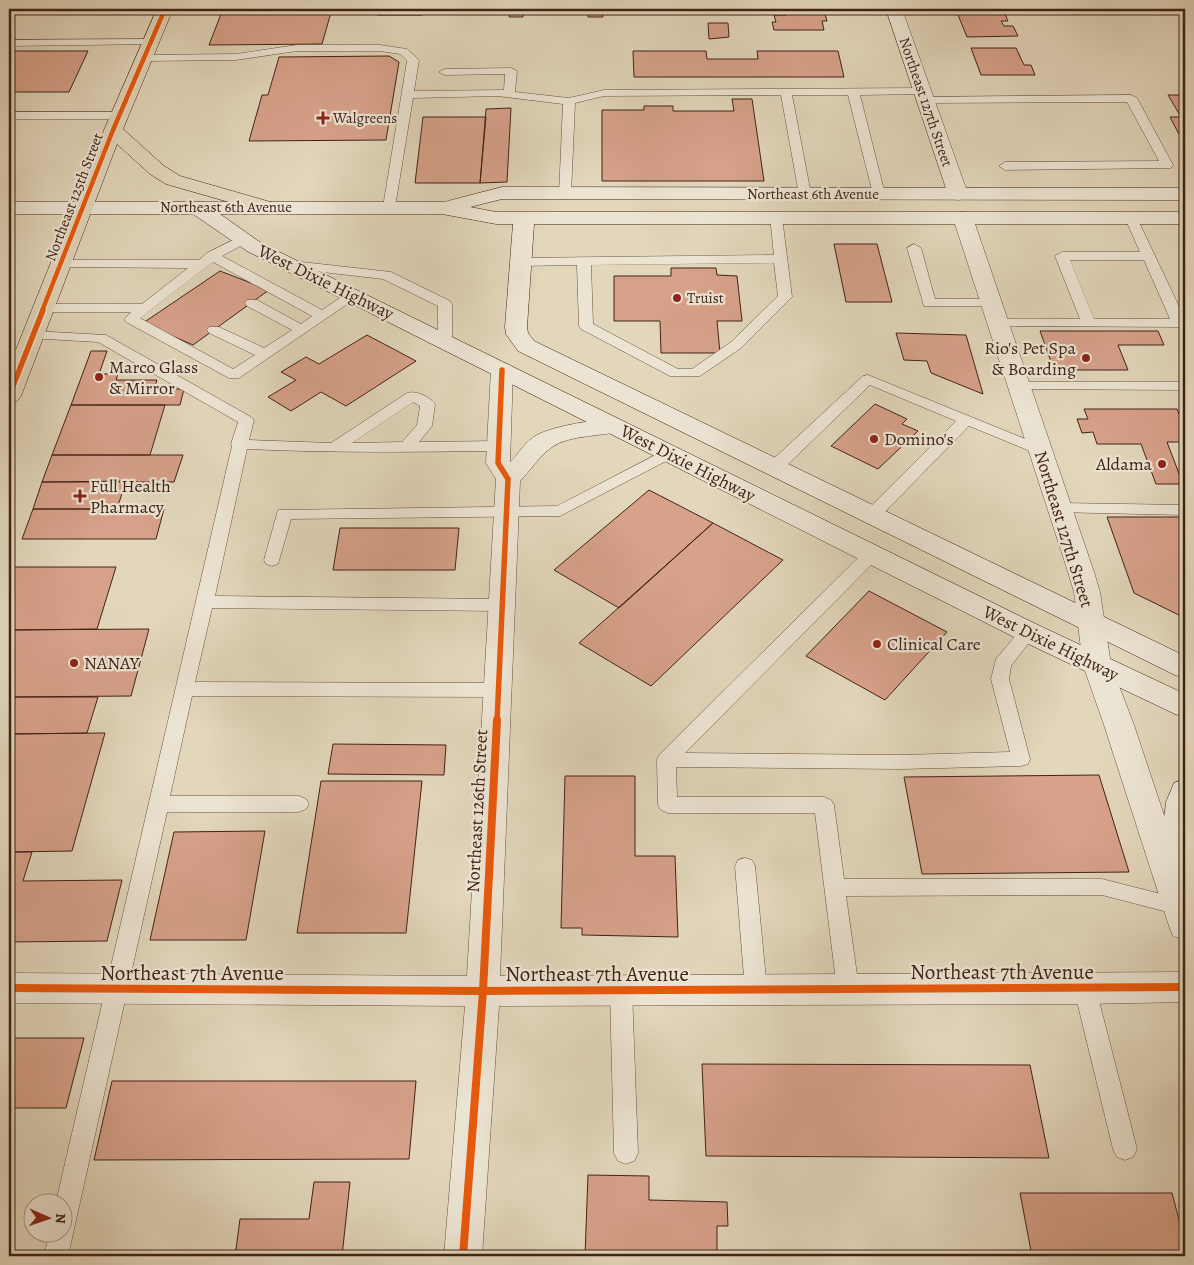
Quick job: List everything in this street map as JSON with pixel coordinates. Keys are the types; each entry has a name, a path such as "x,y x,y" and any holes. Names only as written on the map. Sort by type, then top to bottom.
{"main road":[{"name":"Northeast 125th Street","path":"9,396 22,347 44,308 82,207 165,9"},
{"name":"Northeast 127th Street","path":"894,9 958,194"},
{"path":"116,123 157,170 174,180 267,207"},
{"name":"Northeast 6th Avenue","path":"442,208 502,193 1185,194"},
{"path":"963,218 987,207 1042,195"},
{"name":"Northeast 6th Avenue","path":"9,208 442,208 496,218 1185,218"},
{"name":"West Dixie Highway","path":"198,208 254,247 1028,632 1185,706"},
{"path":"520,262 524,218"},
{"name":"Northeast 127th Street","path":"963,218 1060,508 1086,592 1097,665 1119,724 1178,906"},
{"name":"West Dixie Highway","path":"520,262 516,327 521,341 533,351 1185,668"},
{"name":"Northeast 126th Street","path":"463,1256 483,991 507,513 508,479 498,462 502,370"},
{"path":"508,479 523,464 529,454 545,440 572,432 615,426"},
{"path":"1178,906 1181,802 1185,791"},
{"name":"Northeast 7th Avenue","path":"9,988 483,991 1185,987"}],"lane":[{"path":"9,13 20,9"},
{"path":"9,43 148,50 236,57 297,48 392,48 402,51 413,60 389,207"},
{"path":"445,72 511,71 509,94"},
{"path":"406,95 509,94 569,101 604,93 786,92 1131,98 1167,165 1006,166"},
{"path":"786,92 805,194"},
{"path":"853,92 879,194"},
{"path":"565,194 569,101"},
{"path":"9,116 116,123"},
{"path":"584,261 586,326 674,373 694,373 736,345 785,297 776,218"},
{"path":"914,248 929,303 994,313 1089,323 1182,323 1131,218"},
{"path":"243,239 207,260 156,305 131,319 234,375 352,296"},
{"path":"1089,323 1062,256 1148,256"},
{"path":"520,262 781,259"},
{"path":"61,263 207,260 322,316"},
{"path":"293,265 386,275 445,304 445,342"},
{"path":"190,273 206,281"},
{"path":"252,303 302,330"},
{"path":"44,308 156,305"},
{"path":"214,330 265,354"},
{"path":"22,347 101,338 246,420 239,444 160,804 71,1192"},
{"path":"775,467 868,378 965,421 1040,450"},
{"path":"1019,386 1185,386"},
{"path":"334,448 412,396 428,404 424,426 406,448"},
{"path":"872,515 965,421"},
{"path":"239,444 334,448 499,446"},
{"path":"272,560 284,514 560,511 669,453"},
{"path":"1060,508 1185,510"},
{"path":"848,989 824,805 668,805 666,760 872,554"},
{"path":"204,602 502,605"},
{"path":"666,760 902,762 1021,759 1000,679 1002,664 1028,632"},
{"path":"185,689 498,690"},
{"path":"160,804 299,804"},
{"path":"745,866 756,989"},
{"path":"835,888 1102,887 1178,906"},
{"path":"1085,989 1125,1149"},
{"path":"621,990 626,1153"},
{"path":"56,1256 59,1242"}],"building":[{"path":"223,9 332,9 322,44 209,45"},
{"path":"378,9 423,9 422,15 377,15"},
{"path":"510,9 524,9 523,17 509,17"},
{"path":"554,9 603,9 603,17 588,17 588,14 554,14"},
{"path":"785,10 824,10 827,21 822,21 824,30 774,30 772,22 776,22 774,15 786,15"},
{"path":"956,10 996,10 998,14 1005,14 1008,21 1001,21 1004,26 1013,26 1018,36 967,37"},
{"path":"708,23 728,23 729,37 709,39"},
{"path":"971,48 1016,48 1024,65 1031,65 1035,75 981,75"},
{"path":"9,51 88,51 69,92 9,92"},
{"path":"633,51 706,51 707,59 758,59 757,51 838,51 844,77 634,77"},
{"name":"Walgreens","path":"389,56 399,62 386,140 249,141 262,95 268,95 279,57"},
{"path":"1168,95 1185,95 1185,146 1170,117 1181,117"},
{"path":"732,99 752,99 764,181 602,181 602,110 644,110 644,106 673,106 673,111 734,111"},
{"path":"511,108 507,182 480,183 486,109"},
{"path":"423,117 486,117 480,183 415,183"},
{"path":"834,244 877,244 892,302 846,302"},
{"name":"Truist","path":"671,268 716,268 717,275 737,276 742,321 717,321 720,353 661,353 660,321 614,321 614,276 671,276"},
{"path":"220,271 269,290 193,345 143,323"},
{"name":"Rio's Pet Spa & Boarding","path":"1040,331 1158,331 1164,345 1118,345 1128,370 1054,370"},
{"path":"896,333 966,335 983,394 931,373 927,361 904,360"},
{"path":"367,335 416,361 346,406 321,392 291,411 268,397 296,380 281,372 306,357 319,364"},
{"name":"Marco Glass & Mirror","path":"91,351 107,351 99,374 118,374 116,380 157,380 154,389 184,389 180,405 71,405"},
{"name":"Domino's","path":"875,404 907,419 902,424 918,431 878,469 831,446"},
{"path":"71,405 165,405 150,455 52,455"},
{"name":"Aldama","path":"1084,409 1177,409 1185,428 1185,442 1167,442 1183,484 1156,484 1141,444 1097,444 1093,432 1082,433 1077,419 1088,419"},
{"path":"52,455 183,455 174,482 42,482"},
{"name":"Full Health Pharmacy","path":"126,481 117,509 33,509 42,482"},
{"path":"649,490 713,523 619,608 554,570"},
{"path":"33,509 164,509 156,539 22,539"},
{"path":"1107,517 1185,517 1185,618 1134,593"},
{"path":"713,523 783,560 651,686 579,643"},
{"path":"340,528 459,528 455,570 333,570"},
{"path":"11,567 116,567 97,629 9,630 9,572"},
{"name":"Clinical Care","path":"869,591 947,632 885,700 806,656"},
{"name":"NANAY","path":"149,629 131,696 9,697 9,630"},
{"path":"9,697 98,697 87,733 9,734"},
{"path":"105,733 72,851 9,852 9,734"},
{"path":"333,744 446,745 444,775 328,774"},
{"path":"1099,775 1129,872 922,874 904,777"},
{"path":"565,776 635,776 635,856 675,856 678,937 582,935 582,928 561,928"},
{"path":"321,781 422,781 406,933 297,933"},
{"path":"265,831 246,940 150,940 174,832"},
{"path":"9,852 32,852 23,881 122,880 107,941 9,942"},
{"path":"9,1038 84,1038 66,1108 9,1108"},
{"path":"702,1064 1030,1065 1049,1158 706,1156"},
{"path":"112,1081 416,1081 409,1159 94,1160"},
{"path":"588,1175 649,1176 649,1200 727,1202 728,1226 717,1226 717,1256 585,1256"},
{"path":"314,1182 350,1182 342,1256 235,1256 240,1219 309,1219"},
{"path":"1020,1193 1172,1193 1185,1243 1185,1256 1032,1256"}],"cycle path":[{"path":"9,396 113,130 165,9"},
{"path":"463,1256 483,991 507,513 508,479 498,463 502,370"},
{"path":"9,988 483,991 1185,987"}],"place":[{"name":"Walgreens","path":"323,118"},
{"name":"Truist","path":"677,298"},
{"name":"Rio's Pet Spa & Boarding","path":"1086,358"},
{"name":"Marco Glass & Mirror","path":"99,377"},
{"name":"Domino's","path":"874,439"},
{"name":"Aldama","path":"1162,464"},
{"name":"Full Health Pharmacy","path":"80,496"},
{"name":"Clinical Care","path":"877,644"},
{"name":"NANAY","path":"74,663"}]}
